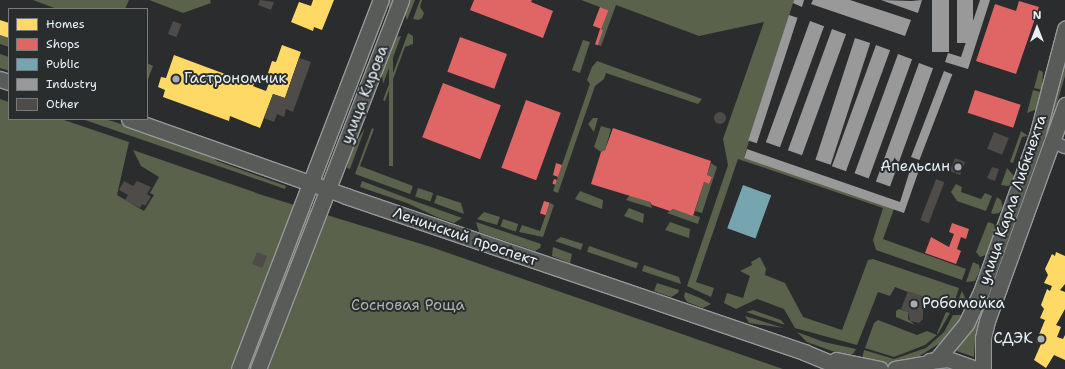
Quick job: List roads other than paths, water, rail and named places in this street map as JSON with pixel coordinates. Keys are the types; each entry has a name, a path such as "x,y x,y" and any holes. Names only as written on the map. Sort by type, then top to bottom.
{"main road":[{"name":"улица Кирова","path":"239,369 312,183 381,0"},
{"name":"улица Кирова","path":"258,369 329,190 401,0"},
{"name":"улица Карла Либкнехта","path":"927,364 971,316 1037,136 1065,29"},
{"name":"улица Карла Либкнехта","path":"983,369 983,338 987,321 1059,145 1065,105"},
{"name":"Ленинский проспект","path":"132,120 329,190 804,352 845,369"},
{"path":"1037,136 1059,145"},
{"name":"Ленинский проспект","path":"804,352 880,369"},
{"path":"894,369 955,360 975,369"}],"place":[{"name":"Гастрономчик","path":"176,79"},
{"name":"Апельсин","path":"958,167"},
{"name":"Робомойка","path":"914,304"},
{"name":"СДЭК","path":"1041,339"}],"park label":[{"name":"Сосновая Роща","path":"408,306"}]}
